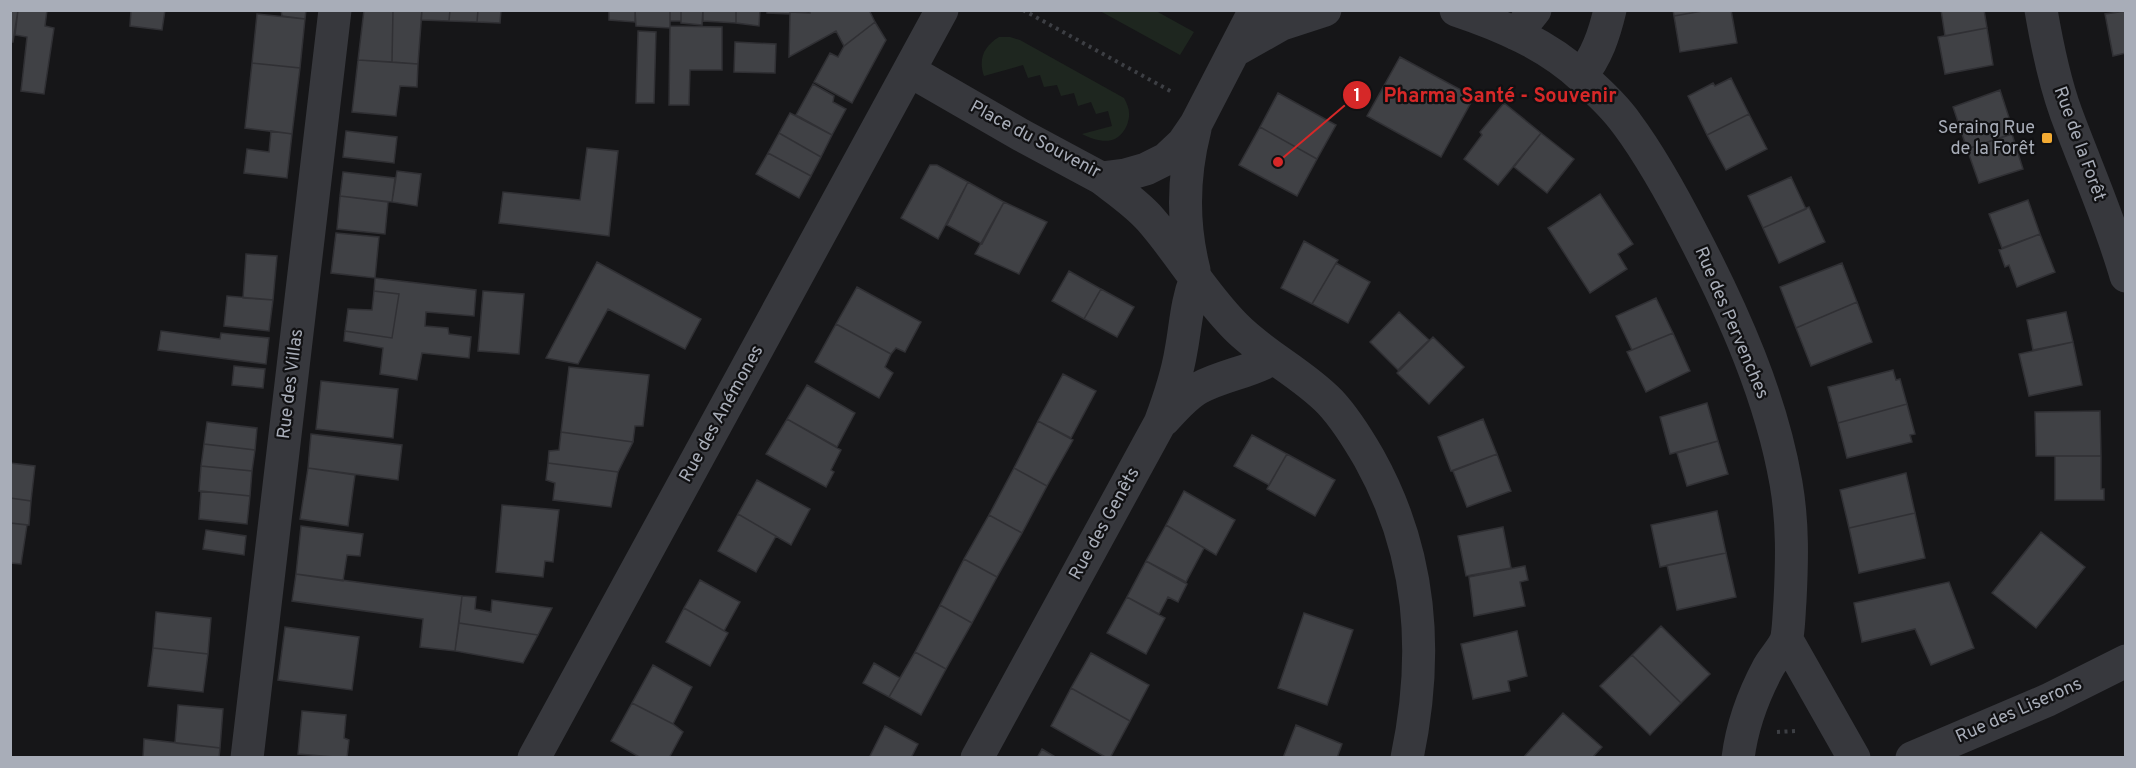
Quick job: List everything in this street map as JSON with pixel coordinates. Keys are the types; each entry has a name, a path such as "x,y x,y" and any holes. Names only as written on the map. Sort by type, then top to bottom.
{"street":[{"name":"Rue des Villas","path":"247,758 335,10"},
{"path":"910,71 942,10"},
{"name":"Place du Souvenir","path":"910,71 1101,178 1125,175 1146,169 1166,159 1184,143 1236,50 1255,10"},
{"path":"1236,50 1282,24 1325,10"},
{"path":"1456,10 1484,20 1525,22"},
{"path":"1581,76 1592,62 1601,42 1610,10"},
{"name":"Rue de la Forêt","path":"2041,10 2049,53 2065,110 2118,249 2126,276"},
{"name":"Rue des Pervenches","path":"1525,22 1546,51 1581,76 1608,101 1644,148 1708,263 1749,358 1765,402 1779,453 1791,517 1792,543 1787,640"},
{"name":"Rue des Anémones","path":"534,758 910,71"},
{"path":"1196,124 1190,151 1185,207 1187,245 1196,278"},
{"path":"1101,178 1149,218 1233,325 1329,400 1343,418 1377,474 1390,500 1402,535 1418,607 1420,640 1417,704 1407,758"},
{"name":"Rue des Genêts","path":"977,758 1160,423 1174,386 1189,296 1196,278"},
{"path":"1160,423 1198,388 1263,365 1274,358"},
{"path":"1738,758 1744,724 1753,699 1773,659 1787,640 1854,758"},
{"name":"Rue des Liserons","path":"1912,758 2048,700 2125,662"}],"path":[{"path":"1023,10 1174,93"}],"shaded area":[{"path":"1100,11 1156,11 1194,32 1180,55"},
{"path":"999,37 1020,40 1124,98 1129,114 1123,132 1119,137 1108,141 1082,134 1112,126 1108,111 1096,114 1091,102 1078,106 1074,93 1061,96 1057,85 1044,87 1040,75 1028,78 1023,65 984,76 982,59 989,44"}],"building":[{"path":"10,10 18,10 13,42 10,42"},
{"path":"18,10 47,10 45,26 54,28 44,94 21,91 27,37 15,35"},
{"path":"131,10 165,10 162,30 130,26"},
{"path":"281,10 306,10 305,19 282,16"},
{"path":"364,10 393,10 392,62 358,60"},
{"path":"393,10 422,10 418,64 392,62"},
{"path":"422,10 450,10 449,21 421,20"},
{"path":"450,10 478,10 477,22 449,21"},
{"path":"478,10 501,10 500,23 477,22"},
{"path":"609,10 635,10 635,22 609,20"},
{"path":"635,10 670,10 670,28 636,26"},
{"path":"670,10 681,10 681,21 670,21"},
{"path":"681,10 703,10 702,25 681,23"},
{"path":"703,10 736,10 736,23 703,21"},
{"path":"736,10 760,10 759,26 736,23"},
{"path":"767,10 790,10 790,14 767,13"},
{"path":"810,10 869,10 875,22 844,46 836,31 789,57 790,12 810,13"},
{"path":"1673,10 1708,10 1674,16"},
{"path":"1708,10 1731,10 1737,43 1680,52 1674,16"},
{"path":"1941,10 1984,10 1987,28 1945,36"},
{"path":"2126,11 2126,53 2113,56 2105,14"},
{"path":"257,14 305,19 300,68 252,63"},
{"path":"875,22 886,40 852,103 814,82 830,53 838,57 844,46"},
{"path":"670,26 722,27 722,70 690,70 689,105 669,105"},
{"path":"1987,28 1993,65 1945,74 1938,37"},
{"path":"638,31 656,32 654,103 636,103"},
{"path":"735,42 776,44 775,73 734,72"},
{"path":"1400,57 1474,97 1441,157 1367,116"},
{"path":"358,60 418,64 417,87 400,86 396,116 352,112"},
{"path":"252,63 300,68 292,134 245,128"},
{"path":"1731,78 1749,114 1707,135 1688,96 1713,83 1715,86"},
{"path":"813,84 834,96 833,102 846,109 832,135 796,115"},
{"path":"2000,90 2014,133 1967,149 1953,107"},
{"path":"1278,93 1336,125 1317,159 1260,127"},
{"path":"1504,103 1541,133 1498,185 1464,159 1482,135 1480,132"},
{"path":"790,113 832,135 821,157 779,133"},
{"path":"1749,114 1767,149 1726,170 1707,135"},
{"path":"1260,127 1317,159 1297,196 1239,165"},
{"path":"271,131 292,134 287,178 244,173 247,149 269,152"},
{"path":"346,131 397,137 394,163 343,157"},
{"path":"779,133 821,157 811,176 768,153"},
{"path":"1541,133 1574,159 1547,193 1514,167"},
{"path":"2012,134 2023,169 1979,183 1967,149"},
{"path":"587,148 618,151 609,236 499,223 503,192 580,200"},
{"path":"768,153 811,176 799,198 756,174"},
{"path":"930,165 937,165 968,182 938,239 901,218"},
{"path":"397,171 421,174 417,206 392,202"},
{"path":"343,172 395,178 392,202 340,196"},
{"path":"1791,177 1806,209 1763,228 1748,196"},
{"path":"968,182 1004,202 982,244 947,225"},
{"path":"1600,194 1633,244 1618,254 1627,269 1590,293 1548,228"},
{"path":"340,196 388,202 385,234 337,229"},
{"path":"2028,200 2040,234 2002,248 1989,214"},
{"path":"1004,202 1047,222 1019,274 975,254"},
{"path":"1809,207 1825,242 1779,263 1763,228"},
{"path":"336,233 379,237 375,278 331,273"},
{"path":"2040,234 2055,272 2017,287 2009,265 2005,267 1999,250"},
{"path":"1304,241 1338,260 1312,304 1281,288"},
{"path":"246,254 277,256 273,300 243,298"},
{"path":"597,262 701,319 685,349 608,309 578,364 546,358"},
{"path":"1336,263 1370,282 1348,323 1312,304"},
{"path":"1842,263 1857,302 1796,328 1780,287"},
{"path":"1069,271 1101,289 1084,319 1052,301"},
{"path":"375,278 476,290 474,316 426,312 425,326 448,328 449,334 471,337 469,358 422,353 417,380 380,374 383,348 344,341 345,331 392,338 399,294 374,291"},
{"path":"857,287 921,322 905,352 896,348 891,354 836,324"},
{"path":"1101,289 1134,307 1117,337 1084,319"},
{"path":"374,291 399,294 392,338 345,331 348,309 372,310"},
{"path":"483,291 524,294 519,354 478,351"},
{"path":"227,296 273,300 269,331 224,326"},
{"path":"1656,298 1673,333 1632,350 1616,316"},
{"path":"1857,302 1872,342 1811,366 1796,328"},
{"path":"1399,312 1429,340 1398,370 1370,342"},
{"path":"2066,312 2073,342 2033,350 2027,320"},
{"path":"836,324 891,354 885,367 893,373 879,398 815,362"},
{"path":"161,331 220,339 221,333 269,338 266,364 158,350"},
{"path":"1673,333 1690,371 1646,392 1627,352"},
{"path":"1433,337 1464,367 1429,404 1397,373"},
{"path":"2073,342 2082,385 2029,396 2019,354"},
{"path":"234,366 265,369 263,388 232,385"},
{"path":"569,367 649,375 643,426 635,426 633,442 561,432"},
{"path":"1893,370 1896,380 1900,379 1907,404 1838,423 1828,387"},
{"path":"1063,374 1096,391 1071,438 1038,421"},
{"path":"321,381 398,389 393,438 316,429"},
{"path":"807,385 855,413 837,447 787,419"},
{"path":"1707,403 1718,441 1670,454 1660,417"},
{"path":"1907,404 1915,434 1910,435 1912,442 1847,458 1838,423"},
{"path":"2100,411 2101,456 2036,456 2035,412"},
{"path":"787,419 841,450 826,487 766,454"},
{"path":"1483,419 1497,454 1451,471 1438,437"},
{"path":"1038,421 1073,440 1047,486 1014,468"},
{"path":"207,422 257,428 255,450 204,444"},
{"path":"561,432 633,442 618,472 548,463 549,451 559,450"},
{"path":"311,434 402,445 398,480 308,468"},
{"path":"1252,435 1287,454 1269,485 1234,466"},
{"path":"1718,441 1728,474 1687,486 1677,453"},
{"path":"204,444 255,450 252,471 201,466"},
{"path":"1287,454 1335,480 1315,516 1267,489"},
{"path":"1497,454 1511,491 1467,507 1453,471"},
{"path":"2055,456 2101,456 2101,489 2104,489 2104,500 2055,500"},
{"path":"10,463 35,466 31,501 10,498"},
{"path":"548,463 618,472 611,507 553,500 555,483 546,480"},
{"path":"201,466 252,471 250,496 199,491"},
{"path":"308,468 355,475 348,526 300,519"},
{"path":"1014,468 1047,486 1022,533 989,515"},
{"path":"1906,473 1915,513 1849,528 1840,490"},
{"path":"757,480 810,509 791,545 738,514"},
{"path":"201,491 250,496 247,524 199,519"},
{"path":"1184,491 1235,520 1216,555 1166,525"},
{"path":"10,498 31,501 29,525 10,523"},
{"path":"502,505 559,510 553,562 545,561 543,577 496,572"},
{"path":"1717,511 1726,553 1660,567 1651,525"},
{"path":"1915,513 1925,558 1859,573 1849,528"},
{"path":"738,514 776,536 756,572 718,551"},
{"path":"989,515 1022,533 997,577 964,559"},
{"path":"10,523 27,525 21,564 10,563"},
{"path":"1166,525 1204,548 1186,582 1146,561"},
{"path":"301,526 363,534 360,556 347,555 343,581 296,574"},
{"path":"1503,527 1511,568 1466,576 1458,536"},
{"path":"206,530 246,536 244,555 203,549"},
{"path":"2041,532 2085,567 2036,628 1992,593"},
{"path":"1726,553 1736,597 1677,610 1667,565"},
{"path":"964,559 997,577 972,623 940,605"},
{"path":"1146,561 1187,584 1178,602 1168,597 1159,614 1127,597"},
{"path":"1525,566 1528,580 1520,582 1525,606 1474,616 1469,577"},
{"path":"296,574 462,596 455,651 420,647 423,619 292,601"},
{"path":"700,580 740,602 724,631 684,608"},
{"path":"1949,582 1974,648 1931,665 1915,629 1862,642 1854,603"},
{"path":"462,596 476,597 475,609 491,612 492,600 552,608 538,635 459,623"},
{"path":"1127,597 1165,618 1146,654 1107,633"},
{"path":"940,605 972,623 946,669 915,652"},
{"path":"684,608 728,633 710,666 666,642"},
{"path":"156,612 211,618 208,654 153,648"},
{"path":"1304,613 1353,630 1327,705 1278,688"},
{"path":"459,623 538,635 523,663 455,651"},
{"path":"1661,626 1710,674 1681,703 1632,655"},
{"path":"285,627 359,637 352,690 278,680"},
{"path":"1517,631 1527,676 1508,681 1510,691 1473,699 1461,644"},
{"path":"153,648 208,654 203,692 148,686"},
{"path":"915,652 946,669 921,715 889,697"},
{"path":"1091,653 1149,685 1130,721 1071,688"},
{"path":"1632,655 1681,703 1650,735 1600,686"},
{"path":"874,663 900,678 889,697 863,683"},
{"path":"653,665 692,687 673,724 632,703"},
{"path":"1071,688 1130,721 1110,758 1051,726"},
{"path":"632,703 673,724 683,732 669,758 641,758 611,741"},
{"path":"178,705 223,709 220,748 175,743"},
{"path":"302,711 346,715 344,738 349,740 347,758 298,754"},
{"path":"1563,713 1602,747 1592,758 1523,758"},
{"path":"1296,725 1342,744 1337,758 1283,758"},
{"path":"885,726 918,744 911,758 869,758"},
{"path":"144,739 220,748 219,758 143,758"},
{"path":"1042,749 1057,758 1037,758"}],"place":[{"name":"Seraing Rue de la Forêt","path":"2047,138"},
{"name":"Pharma Santé - Souvenir","path":"1278,162"}]}
